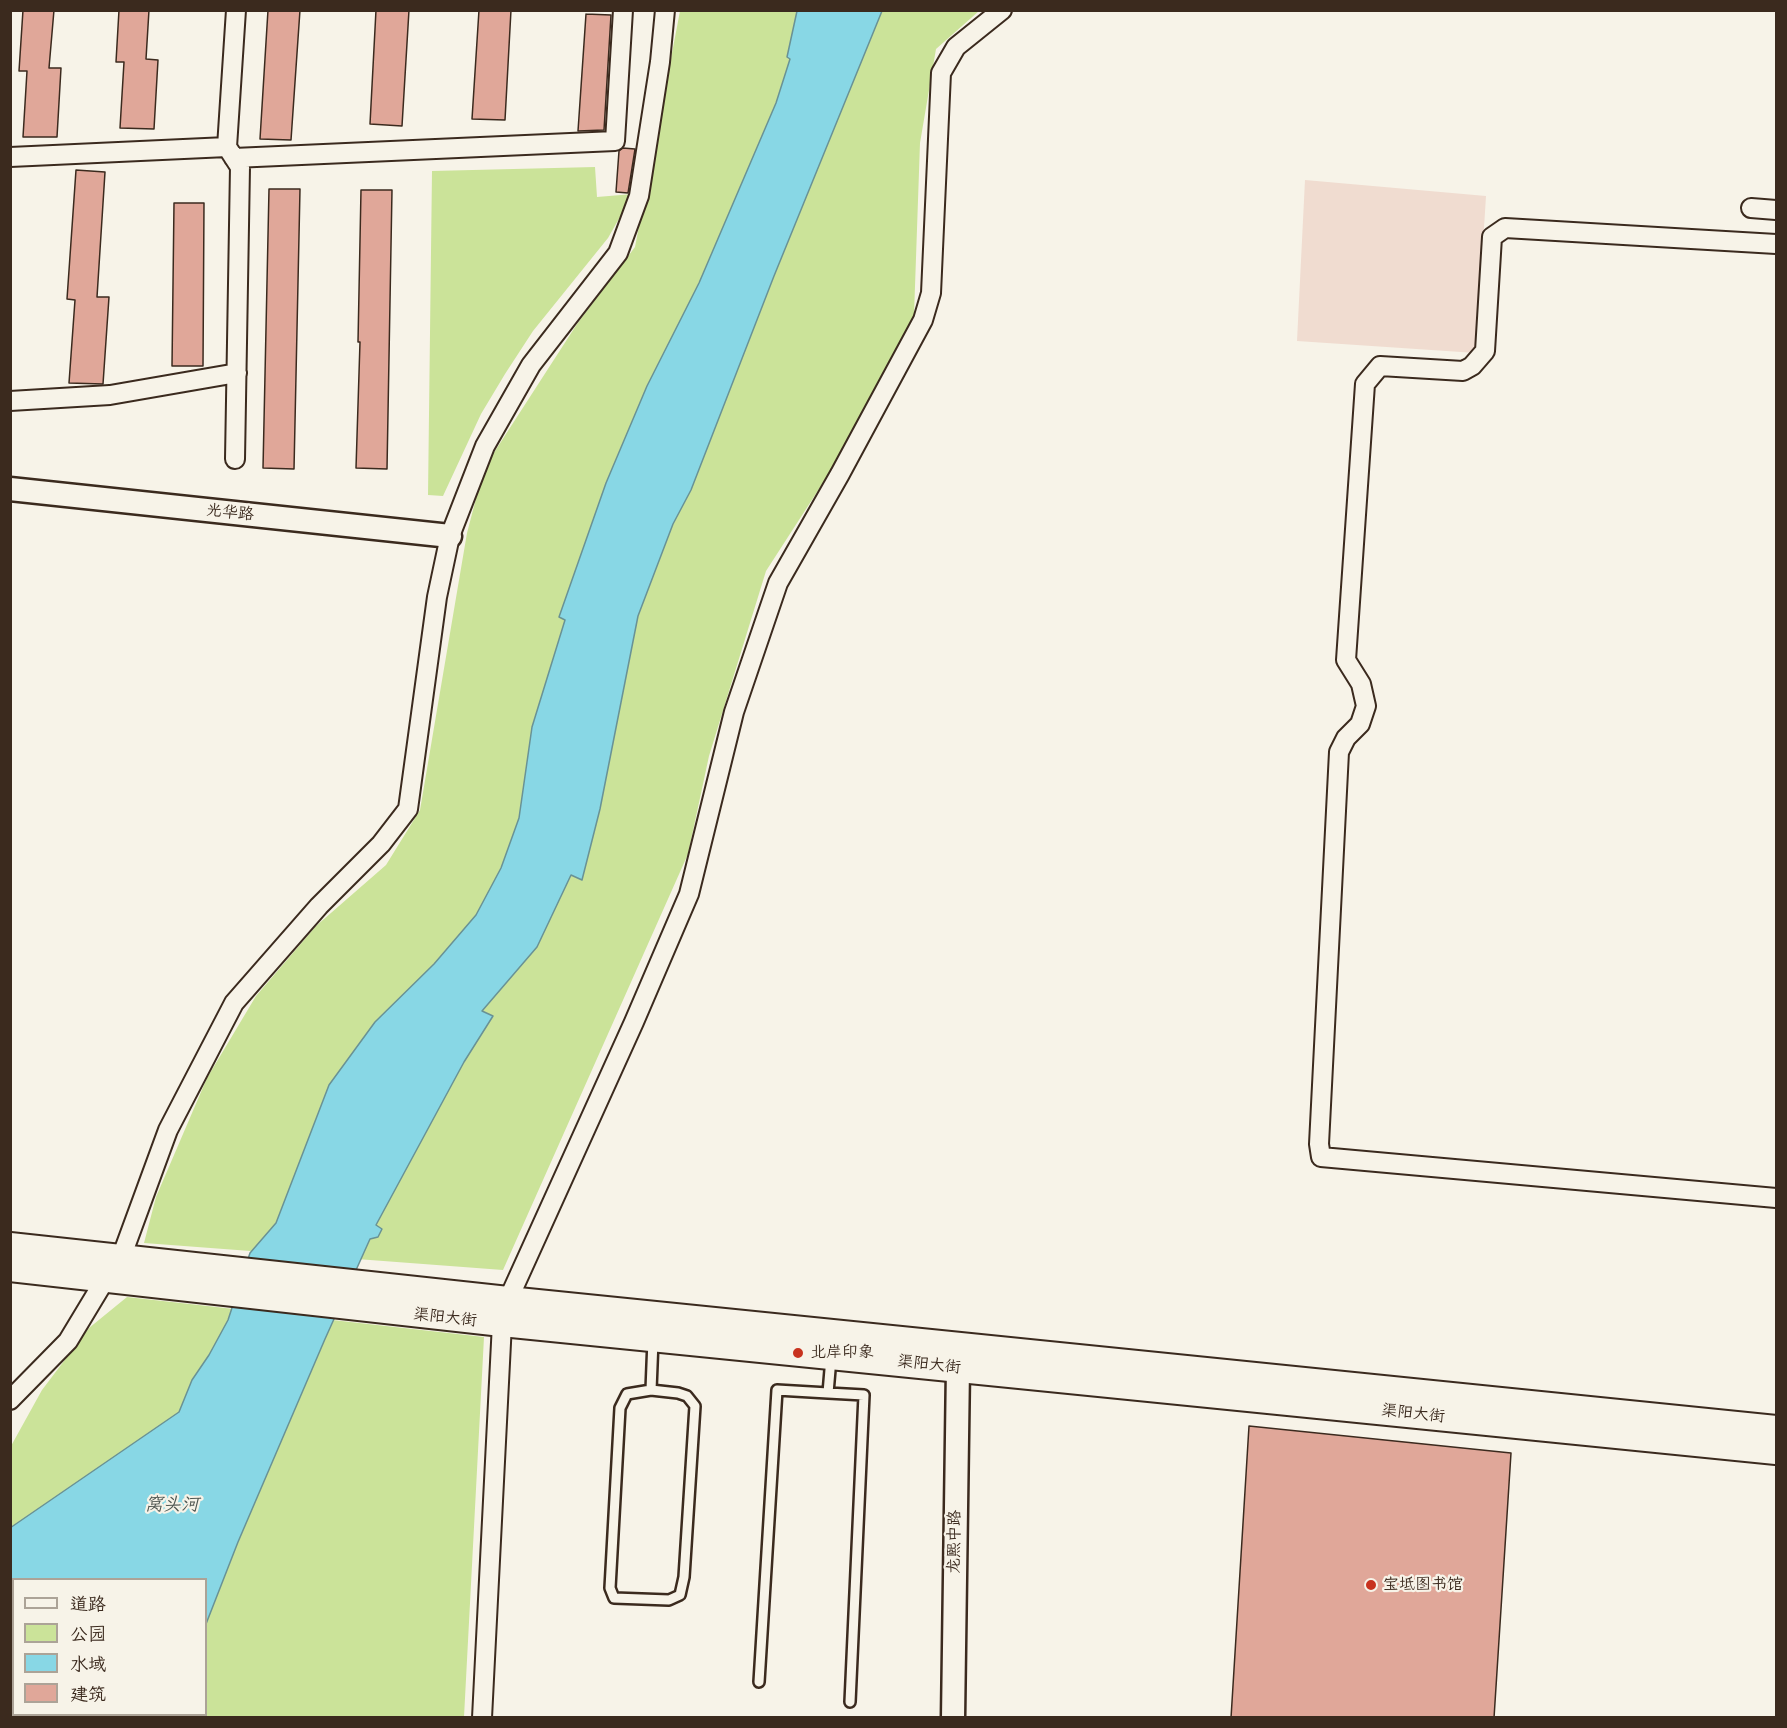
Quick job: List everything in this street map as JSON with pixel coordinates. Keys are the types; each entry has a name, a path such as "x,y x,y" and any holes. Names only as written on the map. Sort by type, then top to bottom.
{"main road":[{"path":"10,1246 113,1268"},
{"name":"渠阳大街","path":"10,1268 113,1268 224,1280 362,1283 505,1312 653,1338 1776,1450"},
{"name":"渠阳大街","path":"224,1280 356,1308 505,1312 1776,1429"}],"street":[{"path":"235,459 240,167 231,153 236,10"},
{"path":"10,157 231,153 615,141 623,10"},
{"path":"10,1400 68,1341 113,1268 168,1130 234,1003 319,906 381,844 408,809 437,597 450,536 485,446 531,365 618,253 639,196 660,62 665,10"},
{"path":"482,1718 505,1312 689,894 734,712 778,582 840,474 923,320 931,293 941,73 956,47 1002,10"},
{"path":"1751,208 1776,210"},
{"path":"1776,244 1505,228 1492,237 1485,351 1479,358 1463,371 1380,366 1365,384 1346,660 1361,684 1366,706 1360,724 1346,738 1339,752 1318,1144 1321,1157 1776,1198"},
{"path":"10,401 110,395 237,373"},
{"name":"光华路","path":"10,489 450,536"},
{"name":"龙熙中路","path":"953,1718 958,1367"}],"lane":[{"path":"651,1390 653,1338"},
{"path":"828,1393 832,1355"},
{"path":"651,1390 687,1396 694,1406 684,1577 680,1595 669,1600 614,1598 610,1588 620,1408 627,1394 651,1390"},
{"path":"759,1682 777,1390 864,1395 849,1702"}],"shaded area":[{"path":"1305,180 1486,196 1476,353 1297,341"}],"green space":[{"path":"680,11 979,11 936,49 920,143 914,315 828,475 766,571 709,756 688,854 503,1270 144,1243 156,1197 207,1078 256,996 316,926 386,865 420,810 467,533 484,468 577,324 635,247"},
{"path":"595,167 597,197 633,194 608,238 533,331 505,374 481,414 443,496 428,495 432,171"},
{"path":"127,1297 484,1337 464,1717 11,1718 11,1446 42,1390 89,1328"}],"water":[{"name":"窝头河","path":"797,11 882,11 774,276 691,490 673,524 638,616 600,809 582,880 571,875 537,947 482,1011 493,1016 464,1062 376,1225 382,1229 378,1237 370,1239 325,1339 238,1542 207,1621 207,1578 12,1578 12,1716 169,1717 11,1717 10,1528 179,1412 192,1380 228,1320 250,1253 276,1223 329,1085 375,1022 434,964 476,915 501,868 519,818 532,727 565,620 559,617 606,483 647,386 699,283 776,103 790,59 787,57"}],"building":[{"path":"23,10 54,10 49,68 61,68 57,137 23,137 27,71 19,71"},
{"path":"119,10 149,10 146,59 158,60 154,129 120,128 124,62 116,62"},
{"path":"268,10 300,10 291,140 260,139"},
{"path":"376,10 409,10 402,126 370,124"},
{"path":"479,10 511,10 505,120 472,119"},
{"path":"586,14 611,15 604,130 578,131"},
{"path":"623,148 635,149 628,193 616,192 619,151"},
{"path":"76,170 105,172 97,297 109,297 103,384 69,383 75,300 67,299"},
{"path":"269,189 300,189 294,469 263,468"},
{"path":"361,190 392,190 387,469 356,468"},
{"path":"174,203 204,203 203,366 172,366"},
{"name":"宝坻图书馆","path":"1249,1426 1511,1453 1494,1718 1231,1718"}],"place":[{"name":"北岸印象","path":"798,1353"},
{"name":"宝坻图书馆","path":"1371,1585"}]}
